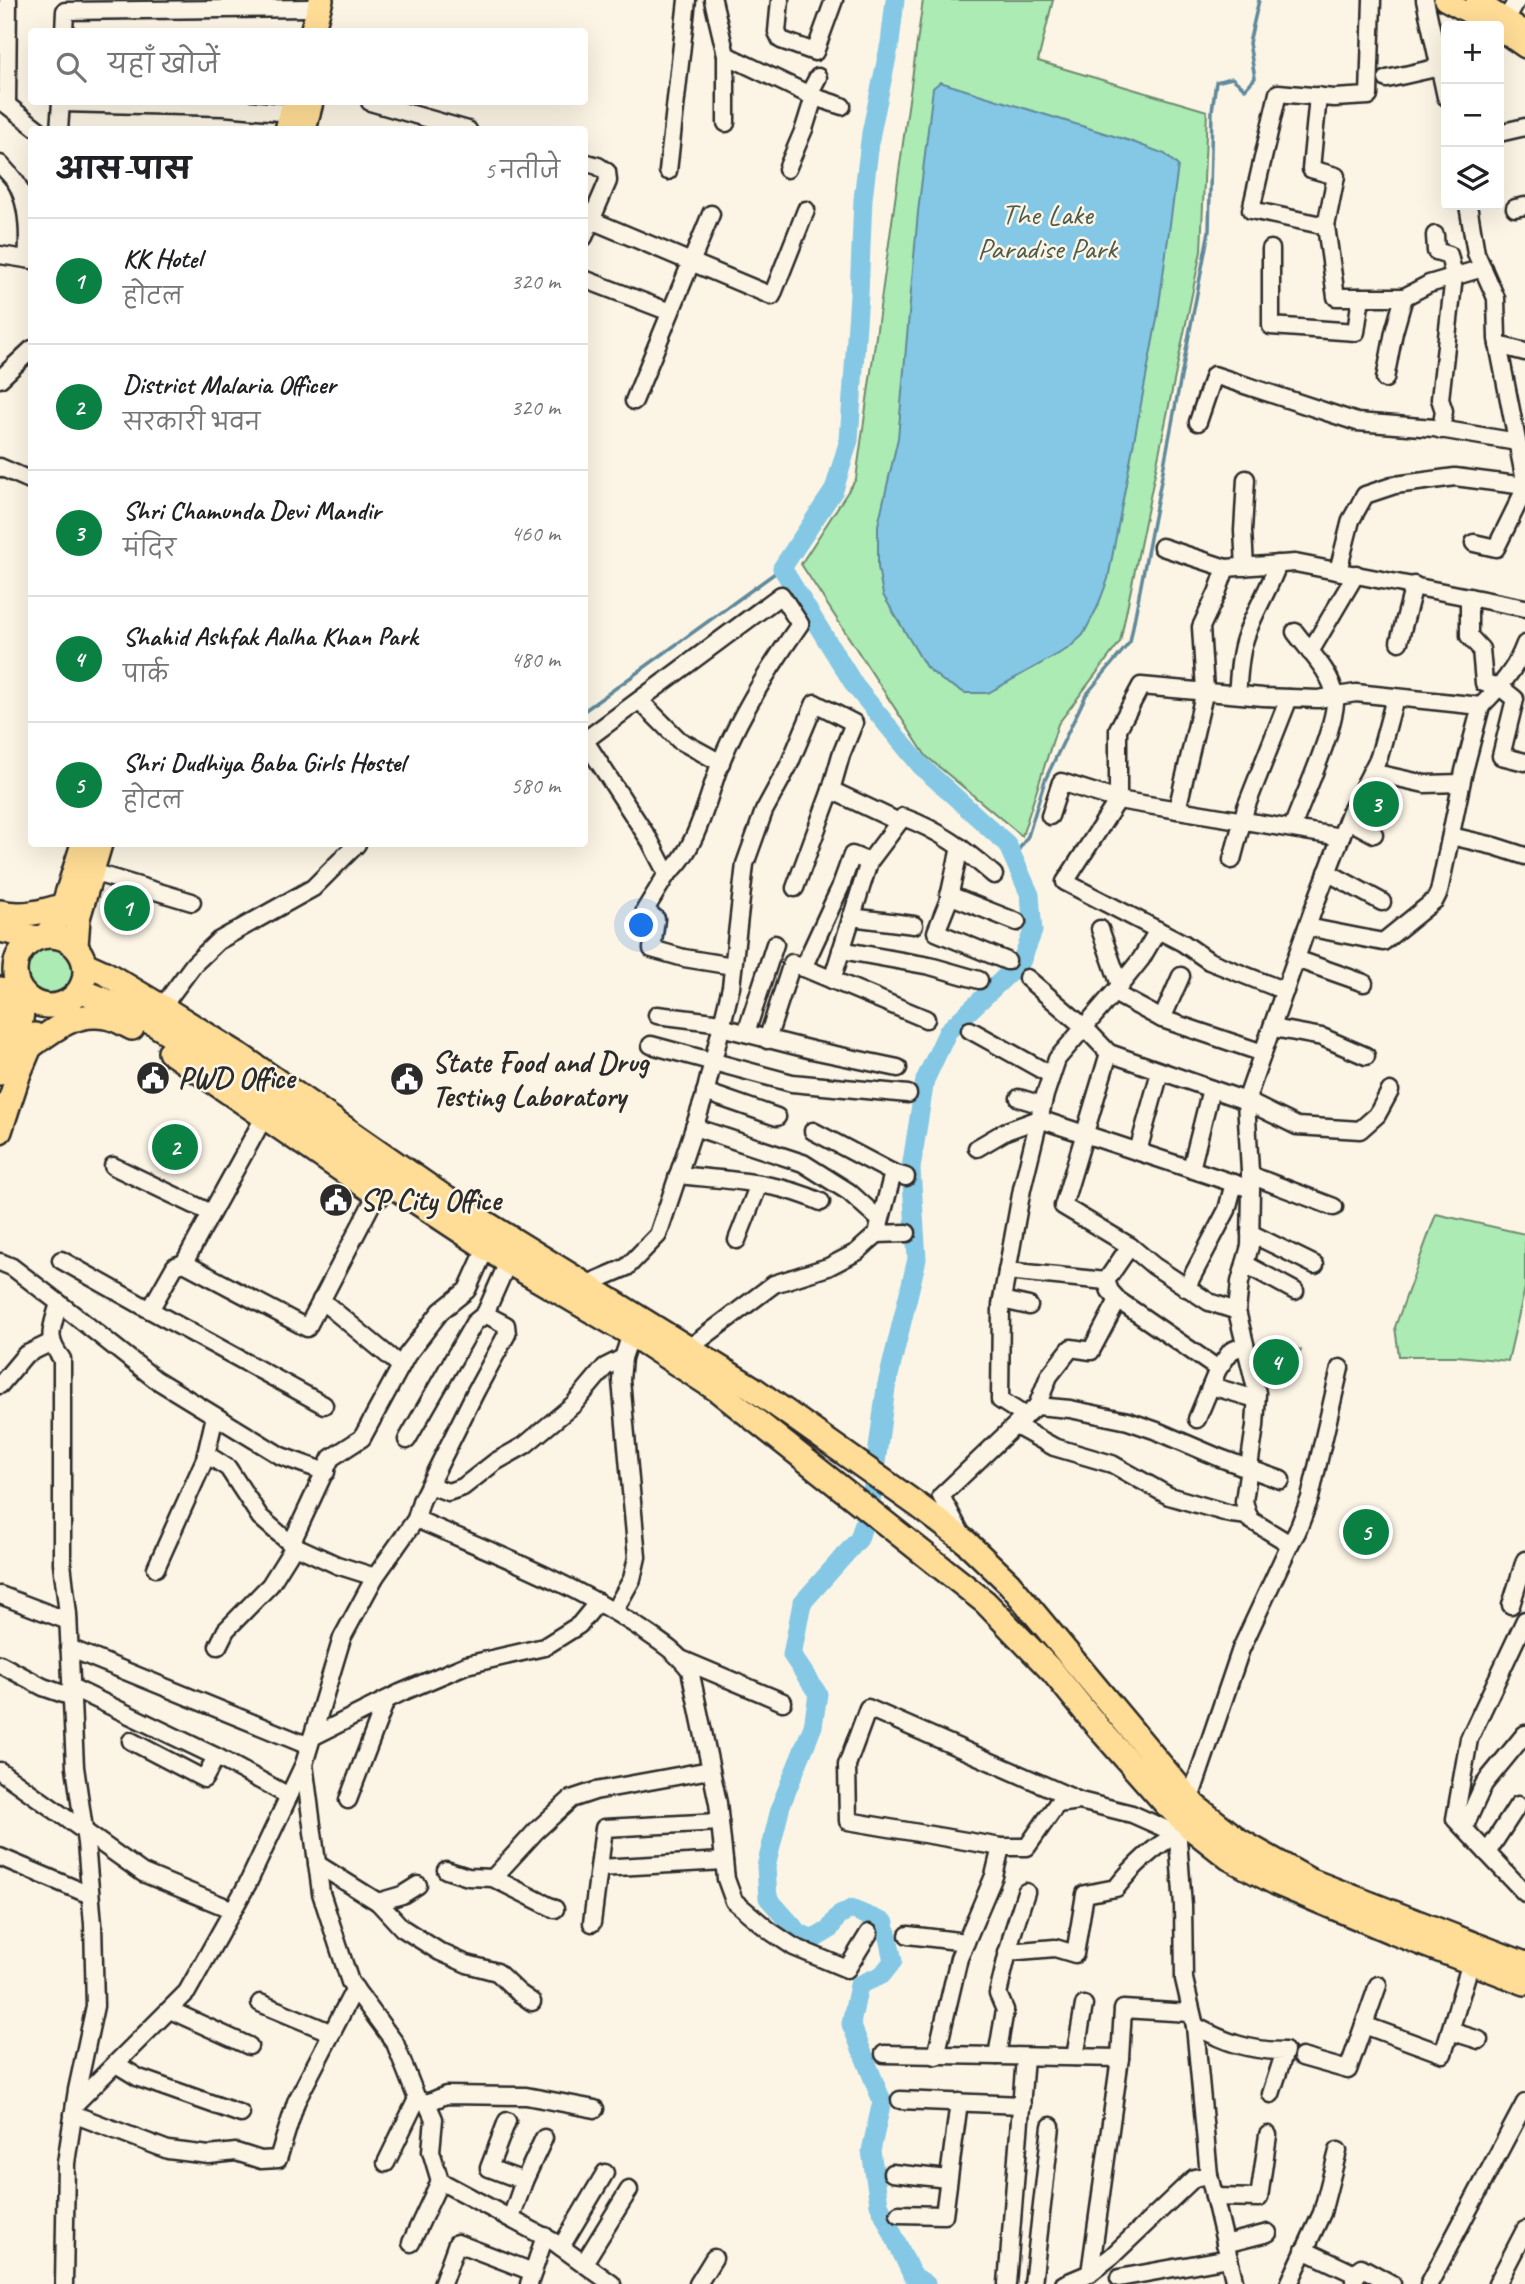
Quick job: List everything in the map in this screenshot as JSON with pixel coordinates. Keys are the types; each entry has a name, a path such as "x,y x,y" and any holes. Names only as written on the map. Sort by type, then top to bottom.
{"highway":[{"path":"82,847 61,913 42,937 8,959 24,995 38,1004 54,1006 72,999 85,979 91,944 95,887 92,872"},
{"path":"88,961 78,918 99,847"},
{"path":"0,912 13,915 45,911 64,905"},
{"path":"0,930 66,939 88,961 241,1056 447,1199 585,1285 985,1602 1053,1672 1097,1726 1181,1815 1229,1858 1276,1883 1525,1983"},
{"path":"0,989 4,998 5,1020 1,1037 1,1069"},
{"path":"80,990 126,1009 156,1026 268,1109 505,1269 689,1348 751,1387 919,1506 965,1541 1009,1583 1181,1815"},
{"path":"1,1069 20,1020 24,995"},
{"path":"0,1132 39,1026 54,1006"},
{"path":"30,1047 60,1025 79,1017 106,1017 139,1031 268,1109"},
{"path":"1181,1815 1195,1805 1240,1841 1309,1880 1525,1964"}],"main road":[{"path":"1444,0 1493,21"},
{"path":"1476,0 1496,21"},
{"path":"1504,25 1525,31"},
{"path":"1504,29 1525,48"}],"street":[{"path":"8,0 4,104 34,126"},
{"path":"668,172 687,0"},
{"path":"713,0 726,55 726,123"},
{"path":"780,0 777,32 781,40 815,52 834,0"},
{"path":"1326,226 1251,210 1278,93 1369,96 1372,0"},
{"path":"1425,0 1443,84"},
{"path":"1500,21 1517,0"},
{"path":"64,28 65,11 320,12"},
{"path":"726,55 811,96 842,106"},
{"path":"1387,79 1440,67"},
{"path":"787,169 818,77"},
{"path":"1318,96 1311,169 1336,176 1326,226 1336,297 1404,297 1429,284 1483,268"},
{"path":"59,126 61,105"},
{"path":"159,105 224,107 298,115"},
{"path":"380,105 454,126"},
{"path":"1504,132 1525,127"},
{"path":"588,163 607,172 608,181 588,227"},
{"path":"0,164 17,185 26,210 28,243"},
{"path":"591,220 772,296 806,210"},
{"path":"1469,210 1476,253 1496,298 1498,345 1525,485 1496,548 1474,543"},
{"path":"634,401 711,214"},
{"path":"1435,235 1436,251 1449,255 1454,276 1440,399 1444,411 1441,430"},
{"path":"1270,249 1271,326 1356,332 1361,297"},
{"path":"0,255 28,259"},
{"path":"588,281 670,312"},
{"path":"1385,379 1404,297"},
{"path":"1498,345 1525,352"},
{"path":"0,379 28,353"},
{"path":"1198,422 1214,375 1357,422 1441,430 1517,442"},
{"path":"0,467 28,479"},
{"path":"1338,570 1351,520 1365,495 1395,485 1455,477 1525,485"},
{"path":"1245,567 1243,531 1246,479"},
{"path":"1162,547 1226,568 1295,563 1525,608"},
{"path":"1237,694 1243,643 1254,614 1272,583 1278,564"},
{"path":"1177,810 1205,690 1201,627 1226,568"},
{"path":"1310,652 1356,574"},
{"path":"1399,642 1414,585"},
{"path":"588,739 781,595 800,624 766,673 720,764 708,804 679,865 667,874 645,910 656,919 652,949 684,958 733,966"},
{"path":"1469,597 1469,636 1481,649 1484,683 1500,687 1515,699 1501,755 1525,762"},
{"path":"1292,828 1332,725 1335,696 1327,675 1295,632"},
{"path":"1307,927 1383,942 1434,900 1439,892 1461,783 1482,706 1519,662 1525,643"},
{"path":"1285,990 1209,961 1183,943 1065,882 1118,800 1118,729 1141,686 1318,699 1356,693 1482,706"},
{"path":"1232,860 1242,822 1289,698"},
{"path":"1290,1544 1250,1519 1244,1501 1257,1393 1237,1311 1240,1282 1250,1246 1251,1182 1247,1101 1327,872 1348,820 1379,757 1395,698"},
{"path":"640,701 679,740 720,764"},
{"path":"585,1285 627,1267 658,1235 705,1093 731,987 745,864 764,811 789,765 815,704 854,723 795,888"},
{"path":"588,746 650,841 667,874"},
{"path":"1371,772 1399,785 1461,783"},
{"path":"1050,816 1061,782 1118,800 1341,837"},
{"path":"831,790 899,822"},
{"path":"832,980 869,862 903,817 930,827 960,846 994,875"},
{"path":"1348,820 1374,834"},
{"path":"1451,836 1525,856"},
{"path":"960,846 949,895 936,932 1007,961"},
{"path":"162,1007 194,964 218,942 313,888 354,847"},
{"path":"803,968 840,888 852,855 869,862"},
{"path":"92,872 192,902"},
{"path":"1327,872 1382,902"},
{"path":"949,895 1017,922"},
{"path":"851,917 914,925"},
{"path":"1100,929 1117,989 1162,1019 1264,1053"},
{"path":"1158,930 1141,959 1057,1059 1051,1075 1022,1189 1002,1300 1000,1400 1026,1416 1054,1447 1112,1464 1170,1496 1231,1514 1248,1516"},
{"path":"746,1033 775,944"},
{"path":"841,950 930,966 979,980"},
{"path":"1296,959 1364,983"},
{"path":"768,1040 792,963 926,1019"},
{"path":"1162,1019 1181,976"},
{"path":"1027,978 1084,1027 1110,1054 1247,1101 1297,1126 1360,1130 1377,1115 1390,1090"},
{"path":"657,1015 722,1025 768,1040 898,1068"},
{"path":"1273,1028 1322,1037 1366,1056"},
{"path":"970,1030 1051,1075"},
{"path":"651,1045 792,1083 908,1094"},
{"path":"1110,1054 1063,1206 1130,1246 1154,1266 1209,1302 1237,1311"},
{"path":"1138,1151 1160,1072"},
{"path":"1192,1169 1212,1089"},
{"path":"705,1093 777,1117"},
{"path":"1019,1098 1084,1134 1234,1183 1251,1182 1334,1207"},
{"path":"150,1310 175,1266 184,1263 268,1109"},
{"path":"977,1148 1041,1112"},
{"path":"694,1127 803,1163 849,1192 879,1227 906,1233"},
{"path":"689,1348 774,1284 828,1267 857,1252 879,1227 900,1175 813,1131"},
{"path":"113,1166 211,1213"},
{"path":"678,1175 759,1184 802,1193 821,1202"},
{"path":"1186,1288 1227,1210 1234,1183"},
{"path":"737,1240 759,1184"},
{"path":"184,1263 307,1328 381,1187"},
{"path":"1250,1233 1314,1265"},
{"path":"1106,1281 1130,1246"},
{"path":"218,1646 226,1630 270,1585 293,1544 331,1458 362,1438 407,1355 441,1311 467,1290 483,1255"},
{"path":"61,1260 324,1405"},
{"path":"0,1262 12,1267 155,1379 281,1456 326,1472"},
{"path":"1245,1264 1295,1292"},
{"path":"407,1440 474,1323 485,1314 505,1269"},
{"path":"1007,1271 1106,1281"},
{"path":"1106,1281 1118,1300 1218,1369"},
{"path":"321,1300 401,1366"},
{"path":"1002,1300 1029,1306"},
{"path":"965,1541 941,1496 1026,1416 1049,1376 1071,1348 1091,1351 1118,1300"},
{"path":"59,1303 51,1335 52,1346 62,1359 62,1563 68,1621 75,1767 90,1895 95,2006 66,2163 64,2284"},
{"path":"74,2109 187,1992 233,1910 304,1764 342,1637 375,1577 416,1520 421,1501 507,1334 506,1325 485,1314"},
{"path":"614,1611 632,1579 637,1557 621,1380 623,1358 636,1327"},
{"path":"0,1385 25,1354 52,1342"},
{"path":"1198,1419 1218,1369 1231,1352 1245,1345"},
{"path":"429,1485 448,1492 463,1486 495,1462 525,1445 574,1404 605,1367 623,1358"},
{"path":"1007,1952 1055,1948 1075,1954 1086,1894 1116,1888 1181,1815 1241,1649 1297,1532 1310,1498 1340,1368"},
{"path":"1211,1386 1256,1399"},
{"path":"1026,1416 1070,1409 1128,1421 1281,1480"},
{"path":"156,1568 206,1454 215,1416"},
{"path":"206,1454 228,1468 260,1517 293,1544 337,1565 375,1577"},
{"path":"416,1520 570,1586 614,1611 678,1654 690,1670 720,1822 726,1879 734,1901 794,1947 847,1969 869,1933"},
{"path":"1511,1605 1525,1559"},
{"path":"0,1595 68,1621"},
{"path":"311,1742 386,1700 466,1665 544,1647 579,1625 597,1602"},
{"path":"1525,1620 1469,1739 1455,1819 1525,1893"},
{"path":"69,1648 311,1742"},
{"path":"683,1660 783,1702"},
{"path":"0,1664 43,1688 71,1692 216,1757 289,1796"},
{"path":"348,1800 386,1700"},
{"path":"1080,1801 1057,1804 1027,1847 1001,1847 848,1821 847,1765 868,1708 1080,1801 1132,1814 1181,1815"},
{"path":"1464,1828 1484,1784 1525,1734"},
{"path":"131,1741 204,1779 216,1757"},
{"path":"304,1764 321,1893 350,1982 396,2043 422,2101 434,2119 430,2151 440,2181 411,2244"},
{"path":"493,1878 571,1798 594,1791 710,1770"},
{"path":"0,1771 143,1873 233,1910"},
{"path":"1488,1853 1518,1805"},
{"path":"1181,1815 1184,1979 1192,2019 1209,2175 1235,2284"},
{"path":"593,1923 604,1828 720,1822"},
{"path":"936,2056 959,1958 994,1877 1001,1847"},
{"path":"0,1857 90,1895"},
{"path":"599,1868 724,1861"},
{"path":"317,1864 378,1902 402,1928 440,1952 467,1964 497,1972 532,2002"},
{"path":"446,1870 468,1877 493,1878 555,1909"},
{"path":"378,1902 402,1895 418,1885"},
{"path":"997,2056 1004,2010 998,1994 1007,1952 1026,1892"},
{"path":"908,1935 966,1942"},
{"path":"1364,2025 1443,2054 1471,1962"},
{"path":"1302,2057 1348,2070 1378,1985"},
{"path":"74,2109 168,2150 209,2155 236,2152 261,2160 278,2159 296,2102 355,1988"},
{"path":"260,2003 332,2033"},
{"path":"1075,2057 1084,2005"},
{"path":"1085,2278 1120,2058 1123,2009 1192,2019 1225,2042 1266,2051 1284,2051 1271,2094"},
{"path":"170,2010 249,2046"},
{"path":"1450,2031 1479,2040"},
{"path":"884,2054 1120,2058"},
{"path":"1007,2284 1026,2057"},
{"path":"116,2064 139,2078 241,2114"},
{"path":"386,2163 422,2101 446,2095 526,2095 595,2109"},
{"path":"900,2100 1021,2105"},
{"path":"899,2214 944,2215 958,2102"},
{"path":"1429,2284 1523,2110"},
{"path":"507,2121 489,2168 524,2181"},
{"path":"1033,2284 1051,2126"},
{"path":"1214,2197 1259,2198 1268,2135"},
{"path":"511,2218 544,2138"},
{"path":"1289,2284 1322,2213 1338,2151"},
{"path":"442,2284 457,2244 533,2280 553,2241 605,2173"},
{"path":"892,2173 948,2179"},
{"path":"1064,2284 1085,2278 1194,2178 1209,2175"},
{"path":"440,2181 553,2241 612,2284"},
{"path":"584,2263 629,2190"},
{"path":"1497,2284 1525,2230"},
{"path":"1112,2256 1119,2281 1150,2278 1227,2251 1268,2233"},
{"path":"1304,2250 1354,2279 1361,2267 1392,2284"},
{"path":"698,2284 714,2258"}],"green space":[{"name":"The Lake Paradise Park","path":"923,0 1053,0 1038,61 1207,111 1201,251 1120,642 1058,724 1022,836 926,756 801,564 856,479"},
{"path":"50,947 59,948 66,954 72,961 72,979 66,986 59,992 50,993 41,992 34,986 28,979 27,970 28,961 34,954 41,948"},
{"path":"1436,1214 1525,1234 1525,1288 1508,1361 1457,1356 1399,1356 1395,1327"},
{"path":"1282,1342 1301,1350 1288,1382 1276,1374 1258,1372 1252,1352"}],"water":[{"name":"The Lake Paradise Park","path":"940,82 1130,141 1165,154 1178,166 1157,319 1108,579 1083,635 1069,648 988,693 965,693 943,681 926,667 883,595 878,567 878,525 898,438 918,212 933,88"}],"waterway":[{"path":"895,0 890,43 871,133 863,199 849,440 834,490 782,568 855,686 921,766 1007,844 1030,895 1033,931 1021,962 948,1031 925,1080 911,1168 917,1259 886,1388 871,1500 859,1539 802,1603 792,1655 818,1694 813,1726 781,1805 766,1867 768,1898 799,1933 814,1939 829,1930 838,1916 851,1909 885,1923 893,1961 882,1975 859,1985 851,2024 882,2101 871,2151 879,2204 912,2275 926,2284"},
{"path":"1013,858 1028,836 1045,780 1086,695 1130,642 1209,231 1212,111 1216,82 1232,78 1245,89 1255,78 1249,43 1259,0"},
{"path":"588,708 782,568"}],"place":[{"name":"Shri Chamunda Devi Mandir","path":"1376,804"},
{"name":"KK Hotel","path":"127,908"},
{"name":"PWD Office","path":"153,1078"},
{"name":"State Food and Drug Testing Laboratory","path":"407,1079"},
{"name":"District Malaria Officer","path":"175,1147"},
{"name":"SP City Office","path":"336,1200"},
{"name":"Shahid Ashfak Aalha Khan Park","path":"1276,1362"},
{"name":"Shri Dudhiya Baba Girls Hostel","path":"1366,1532"}]}
